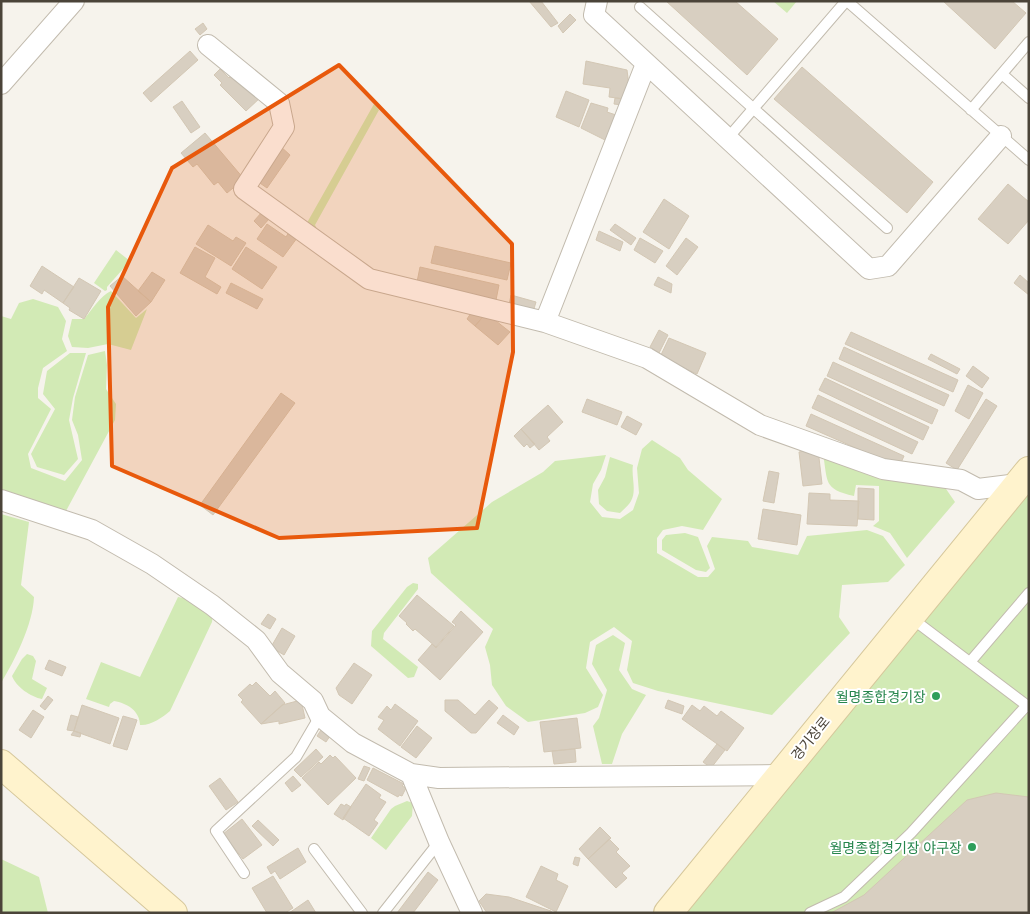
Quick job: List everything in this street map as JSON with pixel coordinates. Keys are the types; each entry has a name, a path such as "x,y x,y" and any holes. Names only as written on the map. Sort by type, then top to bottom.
{"street":[{"path":"1,84 74,1"},
{"path":"597,1 594,16 869,269 888,266 1001,136"},
{"path":"208,45 279,103 284,127 244,189 369,279 545,322 647,358 760,425 883,469 962,480 978,489 1023,477"},
{"path":"545,322 646,64"},
{"name":"경기장로","path":"668,913 1023,477"},
{"path":"1,500 92,530 152,564 212,605 256,640 280,673 313,701 320,716 353,742 410,774 439,778 779,775"},
{"path":"1,764 173,913"},
{"path":"410,774 472,913"}],"lane":[{"path":"728,138 847,1 1029,160"},
{"path":"640,7 887,228"},
{"path":"971,110 1029,42"},
{"path":"1002,74 1029,98"},
{"path":"970,662 1029,593"},
{"path":"810,913 844,897 911,833 1028,706 909,616"},
{"path":"244,873 216,831 296,757 320,716"},
{"path":"383,913 439,842"},
{"path":"314,849 362,913"}],"highlighted area":[{"path":"339,65 512,244 513,352 477,528 279,538 112,466 108,307 172,168"}],"green space":[{"path":"773,1 797,1 787,13"},
{"path":"374,104 379,110 315,225 318,231 308,225 308,221"},
{"path":"116,250 130,261 105,291 94,283"},
{"path":"111,291 136,318 147,309 131,350 108,344 88,348 72,347 68,336 72,319 84,319 100,300"},
{"path":"33,299 58,307 66,321 62,339 67,351 43,368 38,388 38,398 51,409 28,454 31,468 65,481 82,460 78,435 72,420 75,397 88,355 105,351 107,365 106,389 116,404 115,420 66,511 1,494 1,316 11,319 19,303"},
{"path":"70,353 86,353 73,398 69,420 78,459 64,475 37,467 31,454 55,409 43,394 47,371"},
{"path":"652,440 680,458 688,470 722,499 703,530 682,526 663,530 657,538 657,553 698,577 708,577 715,569 707,546 712,537 748,541 752,547 798,555 807,536 867,530 883,536 905,565 888,582 842,585 839,617 850,633 772,715 658,691 633,683 627,670 632,641 614,627 590,642 586,668 603,695 598,707 585,713 528,722 506,706 492,685 490,665 485,647 493,629 431,573 428,558 492,502 543,472 555,461 606,455 601,470 593,484 590,502 602,517 620,519 633,510 639,493 637,468 642,449"},
{"path":"823,454 944,486 955,502 907,558 890,533 873,526 879,521 879,486 856,485 854,496 837,490 832,487 827,478"},
{"path":"610,457 633,465 633,497 620,513 607,511 599,504 598,490 605,477"},
{"name":"월명종합경기장","path":"1029,471 1029,913 668,913"},
{"path":"1,514 29,522 21,585 34,597 27,630 12,664 1,683"},
{"path":"685,533 698,537 710,568 706,572 696,570 662,550 662,540 666,535"},
{"path":"413,583 418,584 418,589 384,633 383,639 418,667 414,677 408,678 371,646 372,631 407,587"},
{"path":"178,597 188,599 213,614 212,622 170,711 152,723 140,725 138,716 132,708 124,704 114,701 109,707 86,699 101,662 140,677"},
{"path":"613,635 625,643 619,670 632,689 646,695 622,734 612,764 602,764 593,726 599,718 607,690 592,664 596,645"},
{"path":"27,654 33,656 36,661 32,679 47,688 42,699 24,691 12,676"},
{"path":"407,801 413,803 412,816 386,850 371,838 391,809"},
{"path":"1,859 39,877 48,913 1,913"}],"building":[{"path":"529,1 541,1 558,23 551,27"},
{"path":"666,1 735,1 778,39 747,75"},
{"path":"943,1 1012,1 1026,13 995,49"},
{"path":"570,14 576,20 563,33 558,26"},
{"path":"203,23 207,29 200,35 195,29"},
{"path":"190,51 198,60 151,102 143,93"},
{"path":"586,61 627,70 629,86 625,99 609,97 610,88 583,84"},
{"path":"802,67 933,182 907,213 774,99"},
{"path":"220,69 229,78 231,76 243,87 248,83 261,97 246,111 220,85 222,83 214,75"},
{"path":"566,91 589,100 579,127 556,117"},
{"path":"615,98 623,99 622,105 614,104"},
{"path":"182,101 200,127 191,133 173,107"},
{"path":"591,103 608,108 607,112 619,116 609,142 581,128"},
{"path":"205,133 244,179 227,193 218,182 214,185 197,164 193,167 181,153"},
{"path":"280,146 290,155 267,188 257,181"},
{"path":"1008,184 1029,202 1029,220 1008,244 978,219"},
{"path":"664,199 689,216 669,249 643,232"},
{"path":"262,212 269,219 261,228 254,221"},
{"path":"267,224 286,237 289,232 297,238 283,257 257,239"},
{"path":"615,224 636,238 631,245 610,230"},
{"path":"208,225 233,241 236,237 246,243 231,266 196,244"},
{"path":"599,231 623,242 620,251 596,240"},
{"path":"640,238 663,251 655,263 634,250"},
{"path":"686,238 698,247 677,275 666,266"},
{"path":"435,246 511,263 507,280 431,263"},
{"path":"195,247 215,258 205,277 221,287 217,294 180,273"},
{"path":"246,247 277,267 262,289 232,269"},
{"path":"42,266 74,287 63,303 44,290 42,294 30,286"},
{"path":"420,267 499,285 496,300 417,282"},
{"path":"152,272 165,280 151,302 138,291"},
{"path":"1020,275 1029,283 1029,295 1014,283"},
{"path":"122,276 151,302 136,316 110,286"},
{"path":"658,277 672,284 671,293 654,285"},
{"path":"79,278 101,291 84,319 69,310 70,308 63,303"},
{"path":"231,283 263,299 257,309 226,293"},
{"path":"511,295 536,302 533,312 509,305"},
{"path":"473,310 486,313 475,326 467,319"},
{"path":"486,313 510,332 498,345 475,326"},
{"path":"659,330 668,335 659,353 650,347"},
{"path":"851,332 958,380 953,392 845,344"},
{"path":"669,338 706,353 697,374 660,357"},
{"path":"844,347 949,395 944,406 839,359"},
{"path":"931,354 960,369 957,374 928,359"},
{"path":"833,362 938,410 932,424 827,376"},
{"path":"973,366 989,378 982,388 966,376"},
{"path":"825,378 929,427 923,440 819,390"},
{"path":"968,385 983,393 969,419 955,411"},
{"path":"281,393 295,403 213,515 200,505"},
{"path":"818,395 918,442 912,454 812,408"},
{"path":"587,399 622,412 617,425 582,412"},
{"path":"986,399 997,406 957,470 946,463"},
{"path":"548,405 563,422 547,437 550,441 539,450 521,429"},
{"path":"811,414 904,456 899,467 806,426"},
{"path":"627,416 642,424 636,435 621,427"},
{"path":"521,429 535,444 530,448 527,444 524,447 514,436"},
{"path":"818,449 822,484 803,486 799,452"},
{"path":"769,471 779,473 774,503 763,501"},
{"path":"858,488 874,489 874,520 858,519"},
{"path":"809,493 830,494 830,500 859,501 857,526 807,524"},
{"path":"763,509 801,515 797,545 758,539"},
{"path":"417,595 454,626 436,647 415,629 413,631 399,616"},
{"path":"461,611 483,632 440,680 418,660 432,644 436,648 456,625 452,622"},
{"path":"268,614 276,619 270,629 261,624"},
{"path":"282,628 295,636 284,655 271,647"},
{"path":"49,660 66,667 62,676 45,669"},
{"path":"354,663 372,675 352,704 339,695 336,688"},
{"path":"256,682 270,696 275,691 285,703 261,724 241,702 243,700 238,695 250,684 252,686"},
{"path":"48,696 53,700 45,710 40,706"},
{"path":"301,700 305,718 279,724 279,721 261,724 282,705"},
{"path":"445,700 458,700 475,715 489,700 498,708 476,733 471,733 445,711"},
{"path":"668,700 684,706 682,714 665,708"},
{"path":"395,704 418,721 400,746 378,729 384,720 378,717 387,706 391,710"},
{"path":"82,705 119,718 110,744 74,731"},
{"path":"692,705 700,711 704,706 717,716 721,711 744,728 727,751 682,719"},
{"path":"33,710 44,717 31,738 19,730"},
{"path":"71,715 78,717 74,731 67,730"},
{"path":"503,715 519,727 514,735 497,723"},
{"path":"123,716 137,720 127,750 113,746"},
{"path":"577,718 581,748 544,752 540,722"},
{"path":"417,726 432,738 416,758 401,747"},
{"path":"321,730 330,736 326,742 317,736"},
{"path":"74,731 81,733 80,737 71,735"},
{"path":"717,744 725,750 711,768 703,762"},
{"path":"316,749 323,757 301,777 294,770"},
{"path":"575,749 576,762 554,764 552,751"},
{"path":"330,755 333,758 335,756 356,778 328,805 302,778 319,762 321,764"},
{"path":"364,766 370,768 364,781 358,779"},
{"path":"373,768 404,784 402,786 406,788 402,796 399,795 398,797 367,780"},
{"path":"293,776 301,785 292,792 285,783"},
{"path":"220,778 238,802 226,810 209,786"},
{"path":"366,784 381,795 379,798 386,802 374,820 378,823 369,836 343,818"},
{"name":"월명종합경기장 야구장","path":"996,793 1029,797 1029,913 831,913 864,895 967,800"},
{"path":"341,804 351,807 343,820 334,814"},
{"path":"242,819 262,845 243,859 223,834"},
{"path":"258,820 279,840 273,846 252,826"},
{"path":"600,827 611,838 588,859 579,849"},
{"path":"609,839 619,849 616,852 630,866 622,873 627,878 616,888 588,859"},
{"path":"298,848 306,862 280,879 275,871 271,874 267,867"},
{"path":"575,857 580,858 578,866 573,864"},
{"path":"541,866 558,874 556,880 568,886 556,912 526,897"},
{"path":"428,872 438,880 413,913 397,913"},
{"path":"273,876 293,908 285,913 267,913 252,888"},
{"path":"486,894 509,897 551,911 552,913 487,913 479,901"},
{"path":"308,900 316,913 289,913"}],"place":[{"name":"월명종합경기장","path":"936,696"},
{"name":"월명종합경기장 야구장","path":"972,847"}]}
